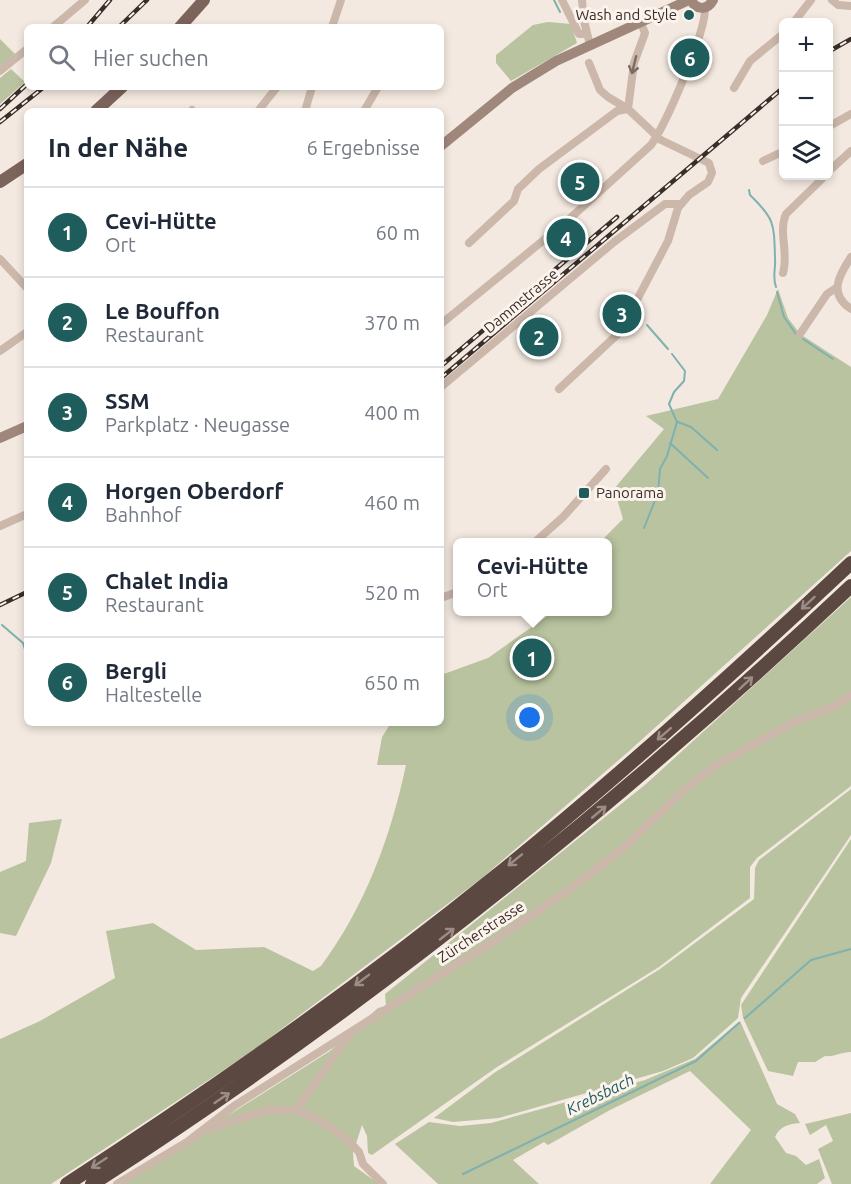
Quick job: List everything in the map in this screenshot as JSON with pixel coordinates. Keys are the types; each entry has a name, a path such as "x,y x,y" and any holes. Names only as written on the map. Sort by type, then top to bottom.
{"highway":[{"path":"92,1184 133,1149 155,1126 308,1020 496,876 679,720 851,563"},
{"path":"67,1184 173,1131 363,998 522,875 681,741 851,586"}],"main road":[{"path":"183,24 204,0"},
{"path":"444,144 520,82 588,39 641,23 690,0 697,8 709,4"},
{"path":"99,108 119,90"},
{"path":"0,182 24,166"},
{"path":"0,438 24,427"}],"street":[{"path":"57,24 85,0"},
{"path":"333,24 341,0"},
{"path":"562,0 579,34 588,39"},
{"path":"582,0 588,39"},
{"path":"797,18 811,0"},
{"path":"832,0 838,5 851,6"},
{"path":"444,322 567,222 643,154 657,136 705,21 709,4"},
{"path":"628,109 634,63 645,33 641,23"},
{"path":"734,88 750,61 779,36"},
{"path":"0,71 24,51"},
{"path":"559,389 620,332 668,241 681,204 689,195 708,182 712,169 706,161 657,136 628,109 600,90 589,63"},
{"path":"260,108 275,90"},
{"path":"306,108 311,90"},
{"path":"366,108 376,90"},
{"path":"469,243 514,201 518,189 538,169 616,111 628,109"},
{"path":"830,126 851,114"},
{"path":"833,168 851,151"},
{"path":"763,161 779,153"},
{"path":"783,273 786,261 783,220 786,214 821,180"},
{"name":"Dammstrasse","path":"444,384 614,242 665,204 681,204"},
{"path":"851,257 838,278 836,288 839,297 851,309"},
{"path":"0,259 24,285"},
{"path":"800,334 827,294 836,288"},
{"path":"0,351 24,334"},
{"path":"540,538 606,469"},
{"path":"0,526 24,515"},
{"name":"Zürcherstrasse","path":"117,1184 205,1130 234,1106 494,941 577,884 621,850 684,790 716,765 794,722 838,705 851,695"},
{"path":"296,1110 340,1050 348,1035"},
{"path":"205,1130 268,1110 296,1110 319,1120 347,1139 367,1168 382,1184"}],"green space":[{"path":"548,22 571,24 577,43 511,81 496,63 496,55 533,25"},
{"path":"0,39 15,54 0,66"},
{"path":"11,69 24,83 0,104 0,78"},
{"path":"778,289 788,318 800,334 851,367 851,551 628,752 482,878 251,1052 51,1184 0,1184 0,1039 40,1021 115,978 106,931 153,923 196,950 264,947 313,971 321,966 351,920 374,870 393,818 406,765 377,765 382,737 389,726 444,726 444,674 488,658 547,616 612,616 612,538 604,538 623,519 614,489 664,429 646,416 718,399 767,315"},
{"path":"851,597 851,786 757,858 750,867 750,898 659,967 497,1067 372,1155 368,1153 367,1136 362,1125 353,1153 354,1166 379,1184 119,1184 330,1051 378,1008 386,1006 385,994 646,784"},
{"path":"851,789 851,835 741,998 738,1018 693,1058 663,1071 499,1118 453,1122 434,1118 494,1073 660,969 754,899 755,868 759,860"},
{"path":"62,819 51,863 16,936 0,933 0,872 26,861 29,823"},
{"path":"851,839 851,1052 825,1056 815,1062 798,1062 793,1076 768,1071 743,1018 741,1005"},
{"path":"740,1021 777,1104 795,1114 800,1123 785,1126 775,1137 786,1153 796,1156 806,1165 819,1159 825,1178 817,1184 710,1184 751,1130 690,1071 610,1110 548,1145 544,1142 513,1160 539,1184 438,1184 395,1144 429,1122 460,1126 491,1123 645,1080 695,1059"},
{"path":"851,1113 851,1184 832,1184 818,1149 833,1141 826,1125 810,1135 805,1124"}],"waterway":[{"path":"554,0 560,12"},
{"path":"749,190 750,195 772,223 776,287"},
{"path":"777,292 784,317 796,334"},
{"path":"647,325 668,349"},
{"path":"803,339 833,359"},
{"path":"644,528 658,493 660,469 667,456 677,422 669,404 674,392 684,381 685,371 672,354"},
{"path":"678,422 691,427 717,450"},
{"path":"670,443 708,478"},
{"path":"2,625 24,646"},
{"name":"Krebsbach","path":"745,1018 811,960 851,949"},
{"name":"Krebsbach","path":"463,1174 696,1061 739,1023"}],"railway":[{"path":"90,24 110,0"},
{"path":"122,24 147,0"},
{"path":"833,49 851,39"},
{"path":"0,109 24,87"},
{"path":"0,122 40,90"},
{"path":"444,375 779,91"},
{"path":"444,363 617,217"},
{"path":"0,605 24,593"}],"place":[{"name":"Wash and Style","path":"689,15"},
{"name":"Bergli","path":"690,58"},
{"name":"Chalet India","path":"580,182"},
{"name":"Horgen Oberdorf","path":"566,238"},
{"name":"SSM","path":"622,314"},
{"name":"Le Bouffon","path":"539,337"},
{"name":"Panorama","path":"584,493"},
{"name":"Cevi-Hütte","path":"532,658"}]}
